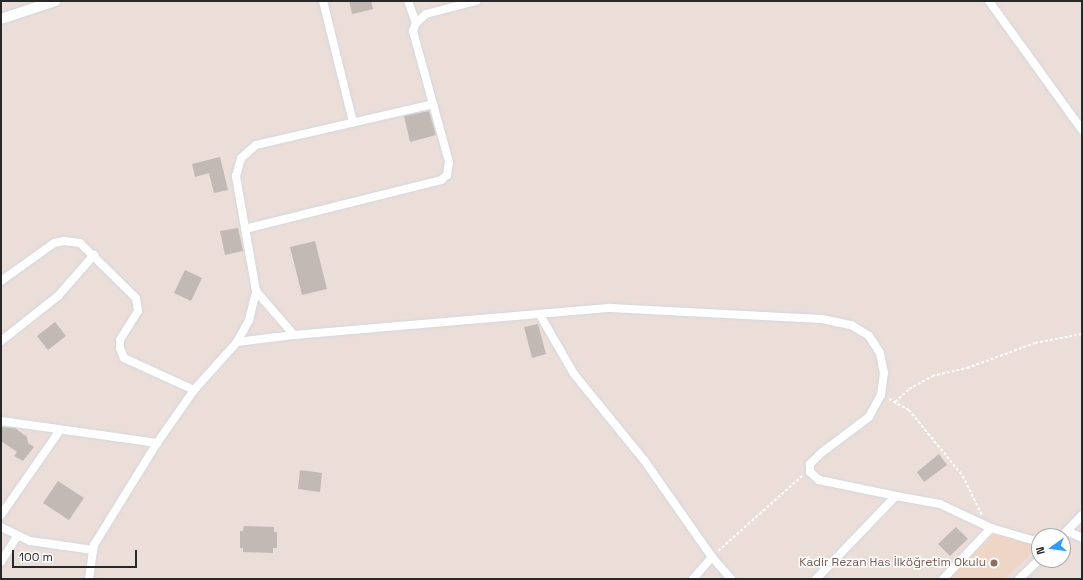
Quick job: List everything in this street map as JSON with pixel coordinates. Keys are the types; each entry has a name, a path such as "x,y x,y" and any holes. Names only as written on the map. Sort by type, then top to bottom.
{"street":[{"path":"1,19 55,1"},
{"path":"323,1 353,122"},
{"path":"245,229 444,178 450,166 413,36 416,23 408,1"},
{"path":"416,23 426,14 476,1"},
{"path":"989,1 1082,130"},
{"path":"89,579 94,544 156,442 194,390 237,342 248,320 256,291 236,176 238,164 244,154 256,145 433,104"},
{"path":"1,281 57,242 80,243 134,294 138,303 138,311 120,340 120,348 124,358 194,390"},
{"path":"1,341 58,296 94,255"},
{"path":"256,291 294,335"},
{"path":"237,342 294,335 630,308 822,319 844,323 864,332 878,348 884,373 881,395 869,417 812,461 809,470 811,475 818,480 940,504 991,528 1031,540"},
{"path":"540,315 574,374 644,460 712,556 731,579"},
{"path":"1,420 60,430 156,442"},
{"path":"1,515 60,430"},
{"path":"816,579 896,496"},
{"path":"1069,528 1082,515"},
{"path":"1,527 30,541 94,550"},
{"path":"943,579 991,528"},
{"path":"1071,535 1082,538"},
{"path":"1,562 17,536"},
{"path":"693,579 712,556"},
{"path":"1019,579 1031,568"}],"path":[{"path":"895,402 908,389 932,376 967,368 1035,343 1082,334"},
{"path":"881,395 909,410 962,476 991,528"},
{"path":"712,556 809,470"}],"shaded area":[{"name":"Kadir Rezan Has İlköğretim Okulu","path":"998,530 1031,534 1031,554 1005,579 949,579"}],"building":[{"path":"349,1 371,1 373,9 352,14"},
{"path":"429,111 436,135 410,142 404,116"},
{"path":"220,157 228,190 214,193 209,173 195,177 192,164"},
{"path":"238,228 243,251 225,255 220,231"},
{"path":"315,241 327,289 302,295 290,247"},
{"path":"185,270 202,278 191,301 174,293"},
{"path":"55,322 66,336 48,350 37,336"},
{"path":"538,324 546,354 532,358 524,327"},
{"path":"1,427 15,428 27,437 28,443 34,447 23,461 14,456 17,452 1,441"},
{"path":"939,454 947,465 924,482 917,472"},
{"path":"300,470 322,473 320,492 298,489"},
{"path":"58,481 84,498 69,520 43,503"},
{"path":"244,526 274,527 274,532 277,532 277,548 273,548 273,553 243,552 243,548 240,548 240,531 243,531"},
{"path":"956,527 968,539 950,556 938,544"}],"place":[{"name":"Kadir Rezan Has İlköğretim Okulu","path":"994,563"}]}
